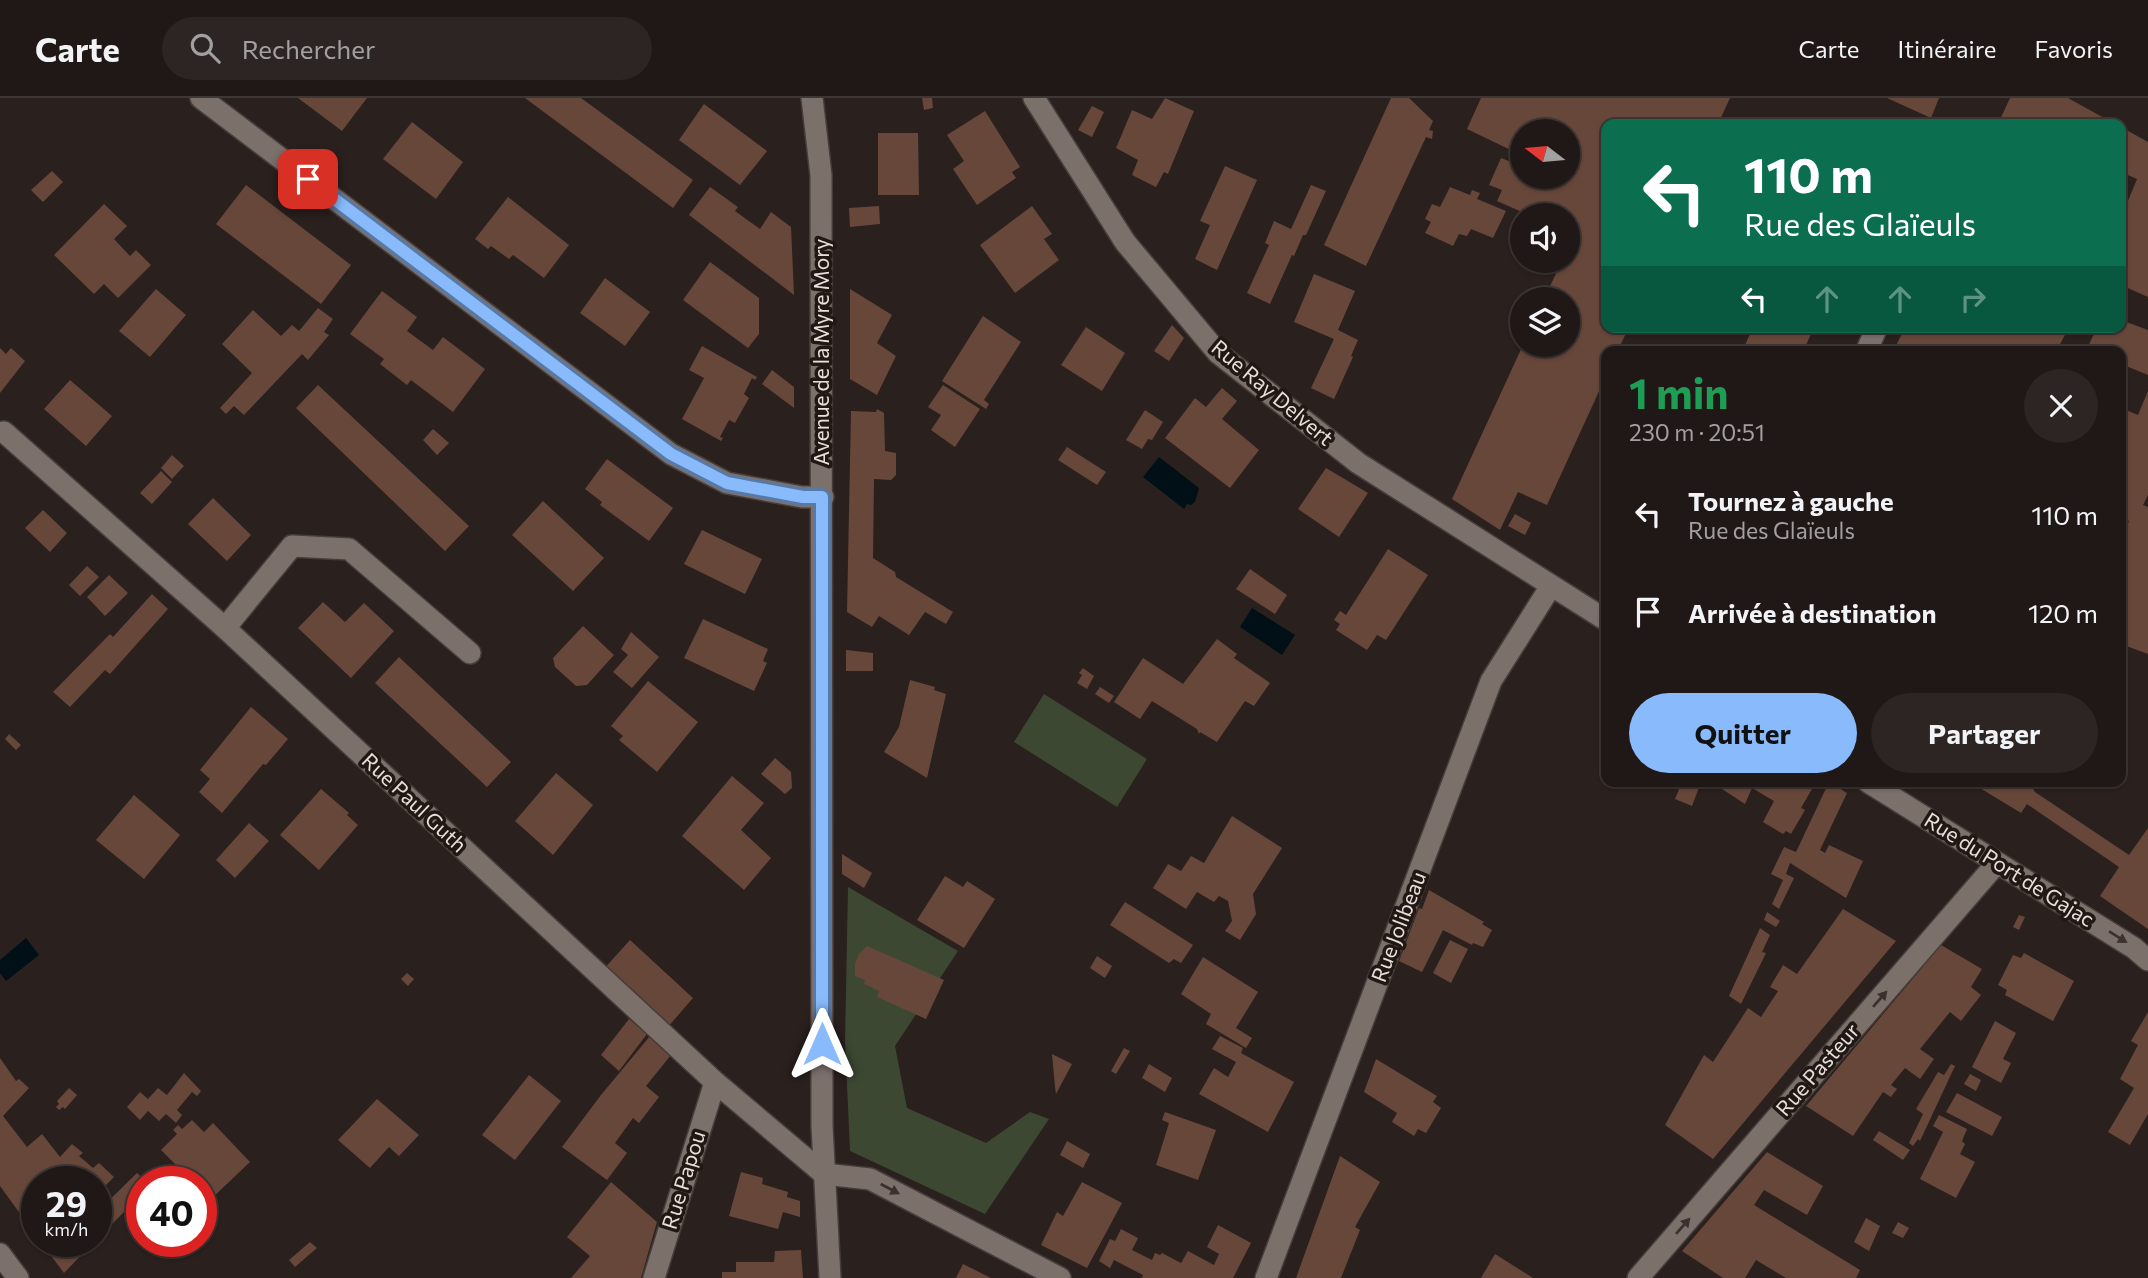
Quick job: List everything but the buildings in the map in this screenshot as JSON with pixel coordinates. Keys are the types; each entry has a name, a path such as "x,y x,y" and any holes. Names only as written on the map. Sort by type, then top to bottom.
{"street":[{"path":"201,98 671,454 727,483 803,497 822,497"},
{"name":"Avenue de la Myre Mory","path":"812,98 821,175 822,1126 830,1278"},
{"name":"Rue Ray Delvert","path":"1034,98 1125,242 1218,353 1357,463 1551,586"},
{"name":"Rue Paul Guth","path":"4,432 225,628 715,1082 824,1174"},
{"path":"225,628 292,545 349,549 470,653"},
{"path":"1551,586 1601,617"},
{"name":"Rue Jolibeau","path":"1266,1278 1491,681 1551,586"},
{"name":"Rue du Port de Gajac","path":"1876,787 2134,948 2148,960"},
{"name":"Rue Pasteur","path":"1638,1278 1997,863"},
{"name":"Rue Papou","path":"654,1278 715,1082"},
{"path":"824,1174 870,1179 1060,1278"},
{"path":"0,1254 18,1278"}],"green space":[{"path":"1044,694 1147,759 1117,807 1014,742"},
{"path":"848,887 958,951 895,1046 907,1108 986,1143 1030,1112 1049,1119 985,1214 850,1151 845,1041"}],"shaded area":[{"path":"1159,457 1199,488 1195,502 1187,504 1184,509 1143,477"},
{"path":"1252,608 1295,635 1282,655 1240,627"},
{"path":"26,938 39,955 6,981 0,973 0,960"}],"route":[{"path":"308,179 671,454 727,483 803,497 822,497 822,1044"}]}
